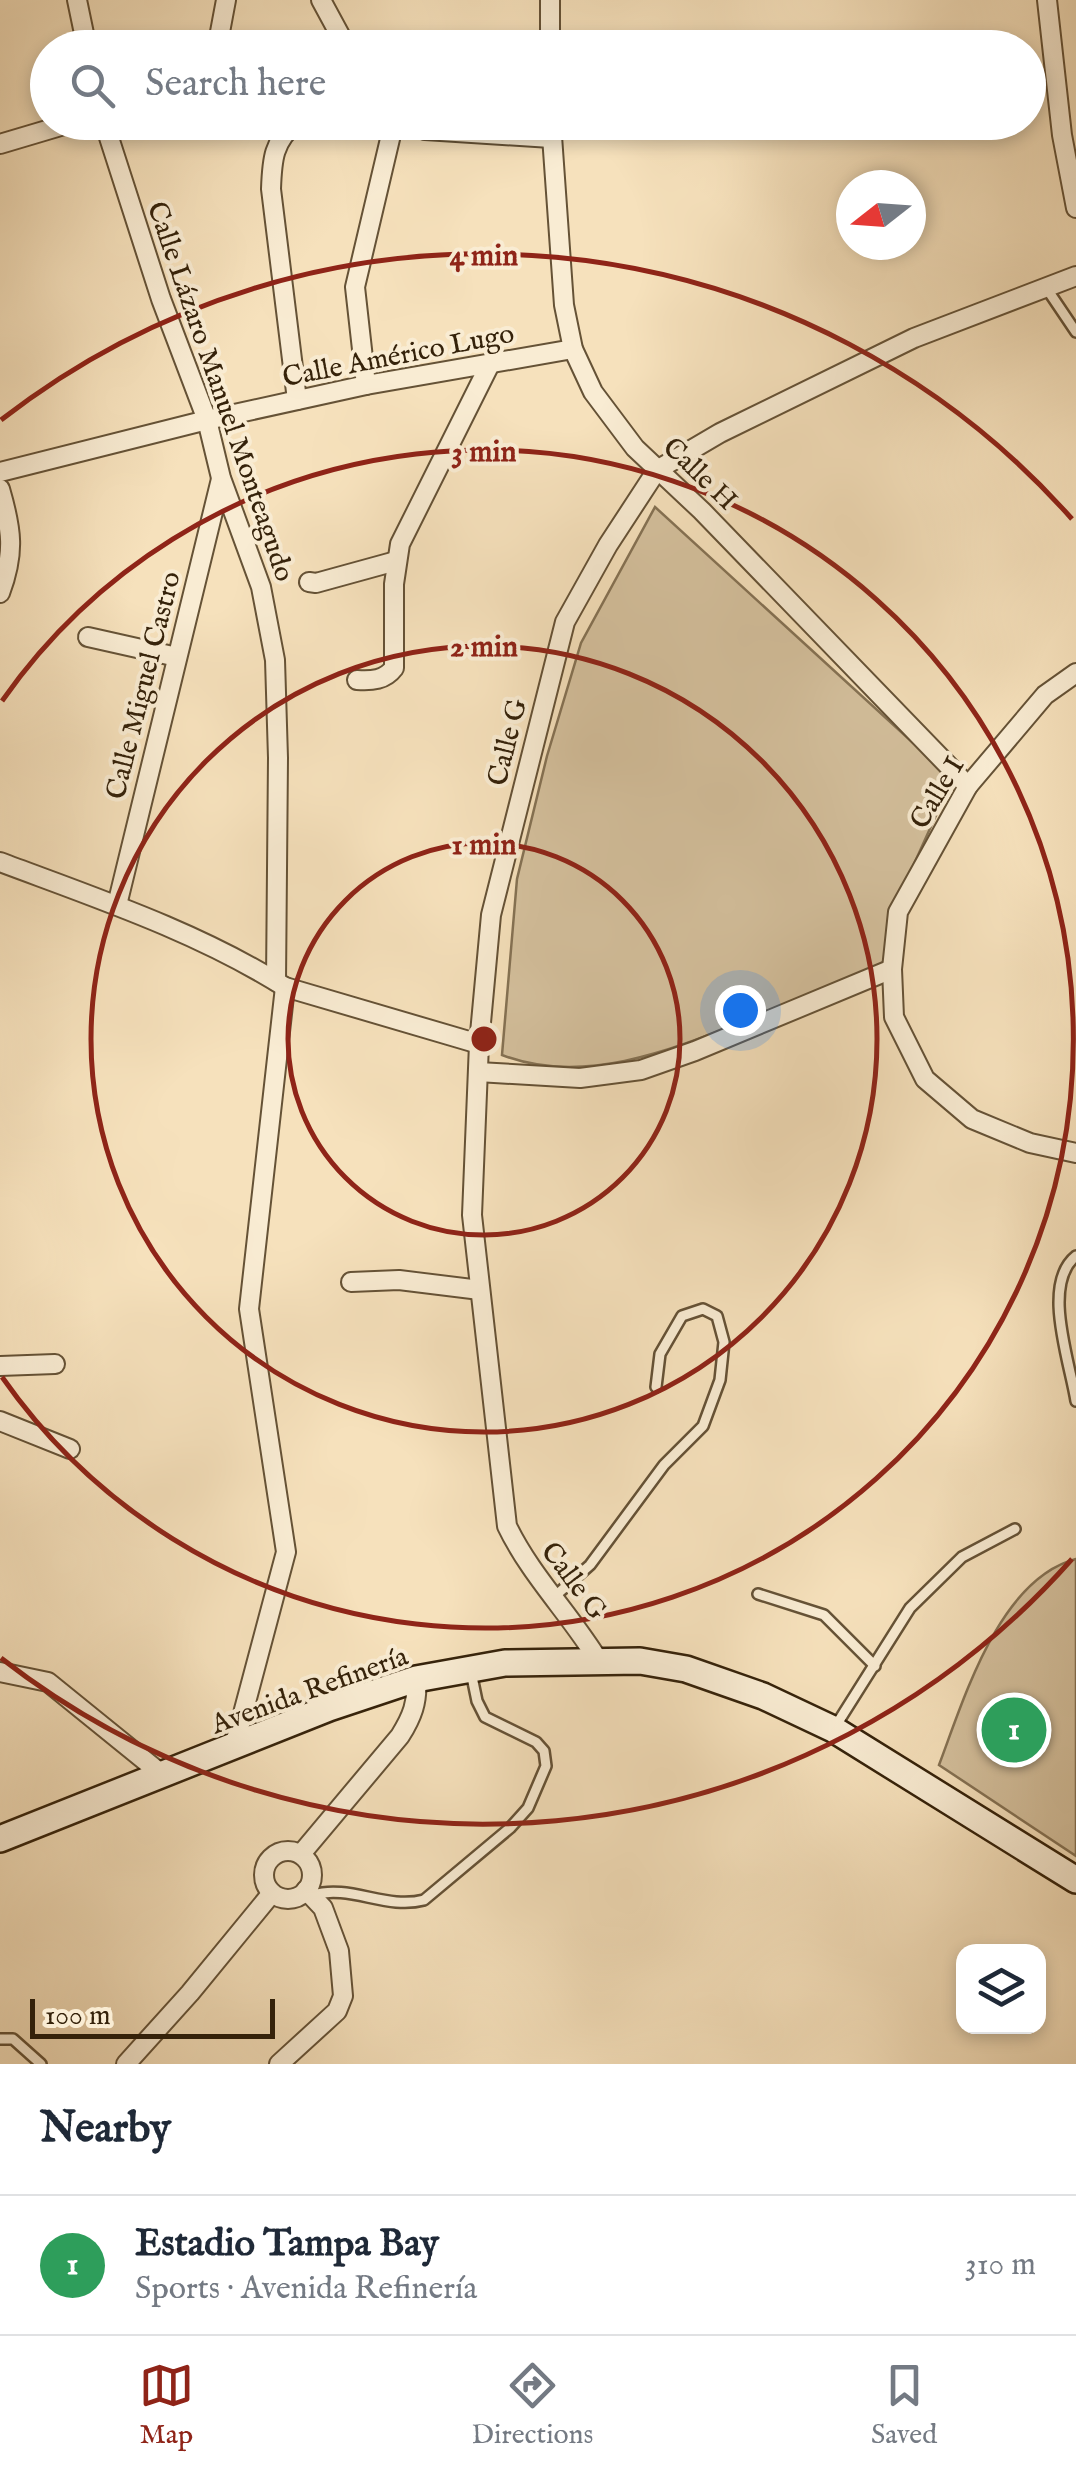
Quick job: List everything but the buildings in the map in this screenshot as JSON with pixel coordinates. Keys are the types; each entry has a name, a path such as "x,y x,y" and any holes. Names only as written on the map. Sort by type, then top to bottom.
{"main road":[{"name":"Avenida Refinería","path":"0,1839 330,1708 416,1679 506,1663 640,1661 686,1669 763,1696 834,1729 1076,1880"}],"street":[{"path":"77,0 83,30"},
{"path":"220,30 226,0"},
{"path":"322,0 338,30"},
{"path":"550,0 550,30"},
{"path":"1047,0 1062,135 1076,208"},
{"path":"0,144 30,135"},
{"name":"Calle Lázaro Manuel Monteagudo","path":"110,140 161,299 208,420 221,478 261,586 275,660 280,984 248,1309 286,1552 234,1748"},
{"path":"279,140 272,157 271,188 298,400"},
{"path":"366,385 354,287 390,140"},
{"name":"Calle H","path":"552,140 564,304 574,349 593,392 635,448 702,511 968,786"},
{"name":"Calle G","path":"600,1663 576,1625 521,1556 506,1526 472,1216 479,1044 491,915 565,622 608,545 657,470 720,433 914,338 1076,276"},
{"name":"Calle Américo Lugo","path":"0,472 366,385 574,349"},
{"path":"358,680 374,681 394,668 396,561 409,522 490,364"},
{"name":"Calle Miguel Castro","path":"116,905 221,478"},
{"path":"0,489 11,526 11,563 0,593"},
{"path":"309,582 396,561"},
{"path":"88,636 177,657"},
{"name":"Calle I","path":"1076,672 1045,695 968,786 898,912 892,969 894,1017 925,1079 972,1119 1030,1143 1076,1153"},
{"path":"0,862 116,905 280,984 479,1044"},
{"path":"478,1072 580,1078 640,1070 892,969"},
{"path":"352,1282 399,1280 480,1290"},
{"path":"0,1366 55,1364"},
{"path":"0,1421 70,1449"},
{"path":"0,1672 48,1682 164,1776"},
{"path":"301,1854 400,1736 412,1717 416,1679"},
{"path":"290,1850 301,1854 310,1864 308,1893 283,1898 272,1893 265,1883 264,1871 269,1860 278,1852 290,1850"},
{"path":"126,2064 272,1893"},
{"path":"289,2061 337,2010 343,1996 339,1951 323,1908 308,1893"}],"lane":[{"path":"1046,287 1076,332"},
{"path":"1076,1256 1068,1262 1056,1296 1076,1401"},
{"path":"554,1597 590,1565 664,1465 704,1426 720,1380 724,1342 717,1316 703,1309 682,1316 660,1354 656,1387"},
{"path":"834,1729 910,1608 962,1556 1015,1530"},
{"path":"758,1594 824,1615 875,1666"},
{"path":"308,1893 331,1892 406,1905 424,1900 510,1828 528,1808 546,1766 544,1751 536,1742 485,1716 470,1670"},
{"path":"0,2039 13,2039 41,2064"}],"shaded area":[{"path":"655,507 946,773 947,791 895,906 889,965 666,1050 600,1065 534,1064 502,1055 517,879 547,756 581,643"},
{"path":"1076,1559 1076,1856 939,1765 973,1676 1005,1616 1026,1590 1049,1571"}],"place":[{"name":"Estadio Tampa Bay","path":"1014,1730"}]}
